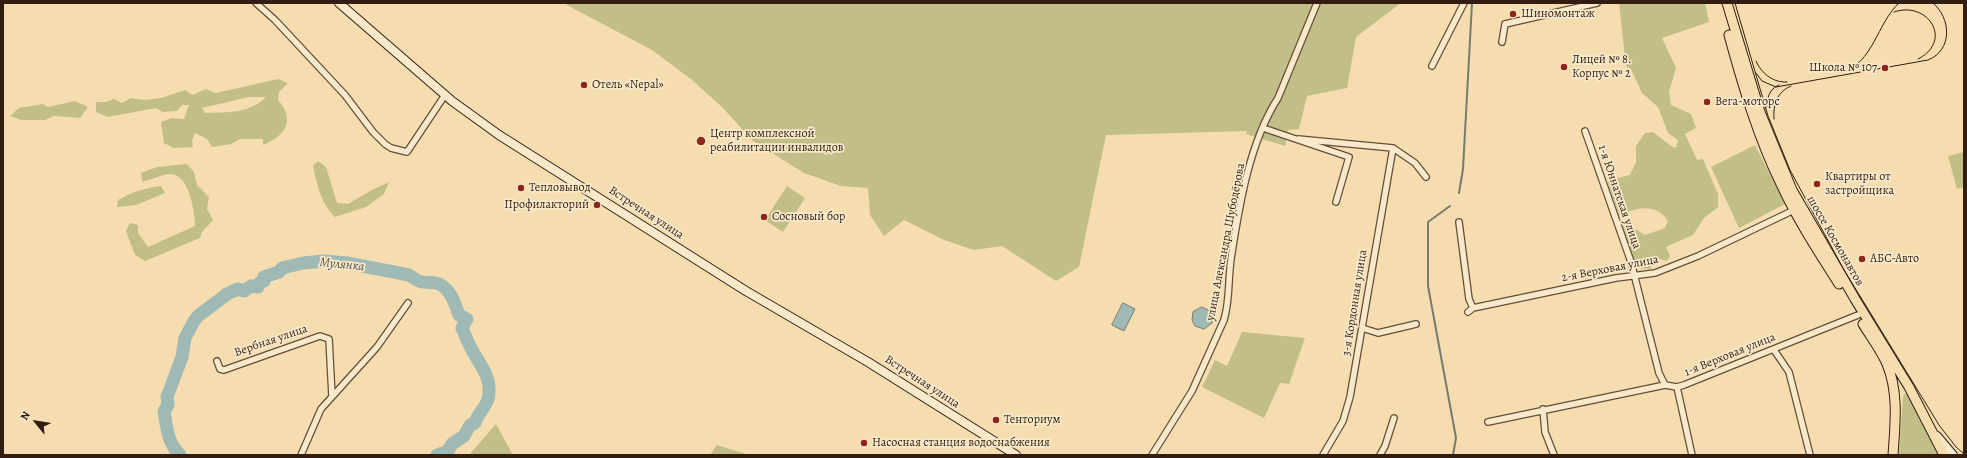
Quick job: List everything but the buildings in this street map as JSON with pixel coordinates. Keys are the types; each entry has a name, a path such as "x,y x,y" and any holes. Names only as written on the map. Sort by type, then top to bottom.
{"main road":[{"name":"Встречная улица","path":"339,3 445,95 518,148 740,287 868,362 1016,455"},
{"name":"шоссе Космонавтов","path":"1721,3 1748,101 1769,157 1794,210 1858,315 1886,363 1890,373 1895,398 1893,455"},
{"name":"шоссе Космонавтов","path":"1727,3 1760,112 1792,190 1855,299 1909,387 1944,455"},
{"path":"1933,432 1954,455"},
{"path":"1885,455 1894,433"}],"street":[{"path":"256,3 302,48 345,95 373,132 391,148 407,152 445,95"},
{"name":"улица Александра Шубодёрова","path":"1152,455 1176,420 1192,391 1224,320 1227,309 1231,260 1246,181 1263,128 1270,111 1278,98 1317,3"},
{"path":"1432,66 1464,3"},
{"path":"1502,42 1505,24 1596,3"},
{"path":"1263,128 1349,157 1336,202"},
{"name":"1-я Юннатская улица","path":"1584,131 1631,262 1659,373 1665,385"},
{"path":"1298,139 1393,148 1415,163 1426,177"},
{"name":"3-я Кордонная улица","path":"1323,455 1343,421 1350,398 1393,148"},
{"name":"2-я Верховая улица","path":"1460,222 1471,310 1616,278 1634,277 1655,273 1698,256 1794,210"},
{"path":"301,455 321,409 377,347 408,303"},
{"name":"1-я Верховая улица","path":"1488,422 1543,409 1665,385 1677,387 1774,350 1858,315"},
{"path":"1362,328 1378,333 1416,324"},
{"name":"Вербная улица","path":"217,360 220,369 224,370 320,336 329,339 332,396"},
{"path":"1774,350 1789,372 1810,455"},
{"path":"1677,387 1692,455"},
{"path":"1543,409 1545,432 1554,455"},
{"path":"1380,455 1385,446 1394,418"}],"shaded area":[{"path":"563,3 1401,3 1356,37 1347,88 1307,96 1299,129 1288,130 1285,146 1246,134 1247,131 1106,135 1079,267 1056,281 1002,246 974,250 944,240 904,220 884,236 870,215 868,188 841,186 804,173 753,141 722,107 692,80 652,50"},
{"path":"1619,3 1705,3 1709,22 1662,38 1676,68 1669,92 1671,105 1691,114 1696,128 1685,134 1697,160 1703,159 1718,194 1718,207 1704,218 1693,235 1666,247 1670,256 1667,261 1657,258 1650,269 1636,268 1621,228 1627,224 1645,235 1665,228 1668,221 1658,211 1646,208 1633,210 1619,216 1608,183 1610,180 1630,175 1636,162 1636,146 1645,133 1653,132 1671,146 1676,148 1678,140 1668,133 1658,107 1642,93 1631,69 1626,66"},
{"path":"278,79 288,83 279,92 278,100 286,115 286,127 277,137 263,145 263,139 240,139 231,144 212,147 207,139 195,133 192,141 193,147 174,148 164,143 161,122 171,118 184,119 189,105 182,105 177,111 163,112 156,108 108,117 96,112 96,102 106,102 114,99 122,103 131,98 144,100 161,98 185,90 192,95 206,89 216,93","holes":["249,97 266,97 253,107 238,111 205,113 202,108"]},
{"path":"75,101 88,107 80,118 54,116 45,120 21,120 10,116 19,108 43,104 48,107"},
{"path":"1755,145 1785,204 1739,228 1711,167"},
{"path":"1964,152 1964,187 1957,189 1948,156"},
{"path":"318,161 326,167 337,203 348,204 389,182 384,194 366,207 335,217 326,206 318,187 313,166"},
{"path":"187,164 194,172 197,185 209,197 207,209 213,220 202,232 200,238 145,261 135,255 126,231 130,223 138,225 138,233 148,247 195,226 190,194 182,179 176,175 169,174 142,182 141,173 157,167"},
{"path":"161,186 165,193 136,205 117,207 118,200 128,195 144,189"},
{"path":"787,186 805,198 783,232 765,220"},
{"path":"1242,332 1305,338 1289,384 1280,383 1264,418 1202,387 1215,360 1227,366"},
{"path":"1905,393 1908,395 1938,455 1899,455 1903,396"},
{"path":"496,424 513,455 469,455"},
{"path":"717,445 749,455 710,455"}],"water":[{"path":"1123,303 1135,309 1124,331 1112,325"},
{"path":"1202,307 1212,312 1212,323 1204,329 1195,326 1192,320 1193,312"}],"waterway":[{"path":"1459,193 1463,169 1472,3"},
{"path":"1450,206 1428,222 1428,286 1456,438 1453,455"},
{"name":"Мулянка","path":"180,455 170,440 164,411 168,405 167,397 182,357 185,338 194,321 198,316 227,294 238,289 244,291 251,286 258,287 259,283 264,281 264,277 279,272 282,268 303,263 324,261 347,263 409,275 419,281 441,285 451,296 459,315 467,319 462,328 485,372 489,384 488,399 475,423 470,425 464,436 452,444 448,451 437,455"}],"tram line":[{"path":"1735,3 1768,116 1790,170 1844,270 1939,425 1956,447 1964,454"},
{"path":"1842,72 1852,68 1861,61 1868,52 1885,21 1899,3"},
{"path":"1756,73 1762,81 1776,87 1928,60 1942,49 1947,33 1943,17 1939,9 1933,3"},
{"path":"1894,12 1906,10 1917,12 1926,17 1932,24 1935,33 1934,42 1929,51 1918,59"},
{"path":"1756,61 1764,73 1772,79 1787,82"},
{"path":"1767,108 1769,94 1779,85"},
{"path":"1774,119 1774,108 1779,95 1791,86"}],"place":[{"name":"Шиномонтаж","path":"1513,14"},
{"name":"Лицей № 8. Корпус № 2","path":"1564,67"},
{"name":"Школа № 107","path":"1885,68"},
{"name":"Отель «Nepal»","path":"584,85"},
{"name":"Вега-моторс","path":"1707,102"},
{"name":"Центр комплексной реабилитации инвалидов","path":"701,141"},
{"name":"Квартиры от застройщика","path":"1817,184"},
{"name":"Тепловывод","path":"521,188"},
{"name":"Профилакторий","path":"597,205"},
{"name":"Сосновый бор","path":"764,217"},
{"name":"АБС-Авто","path":"1862,259"},
{"name":"Тенториум","path":"996,420"},
{"name":"Насосная станция водоснабжения","path":"864,443"}]}
